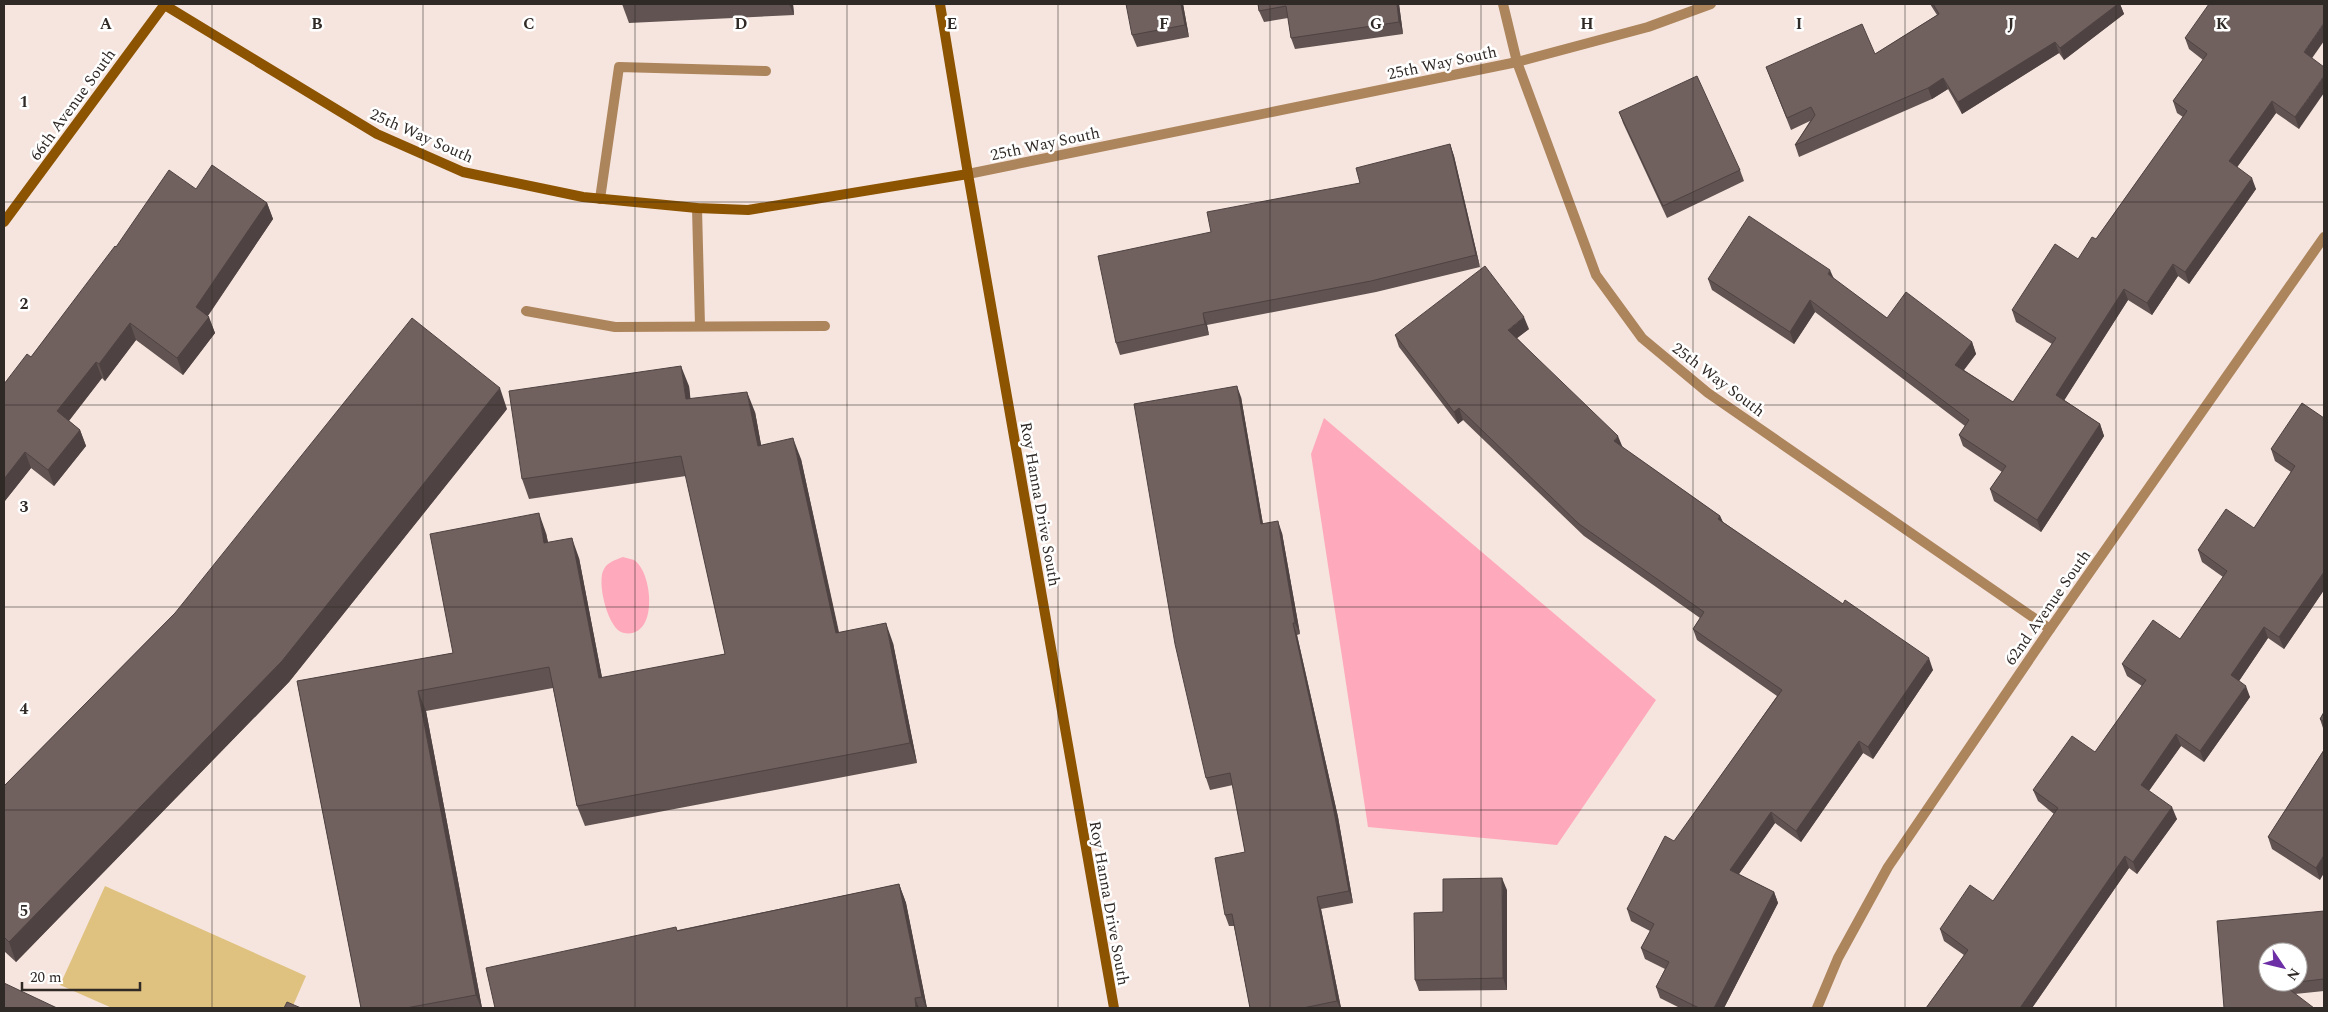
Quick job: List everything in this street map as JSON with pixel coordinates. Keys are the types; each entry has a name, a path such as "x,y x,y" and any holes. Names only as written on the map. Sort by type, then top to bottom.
{"street":[{"name":"25th Way South","path":"164,4 377,134 463,172 600,199 697,208 748,210 968,174 1517,62 1596,275 1642,338 1708,393 2050,629"},
{"name":"66th Avenue South","path":"4,222 164,4"},
{"name":"Roy Hanna Drive South","path":"940,4 1114,1008"},
{"path":"1503,4 1517,62 1648,27 1711,4"},
{"path":"600,199 619,67 766,72"},
{"path":"697,208 700,326"},
{"name":"62nd Avenue South","path":"1817,1008 1838,958 1888,867 2050,629 2324,236"},
{"path":"526,311 615,327 825,326"}],"shaded area":[{"path":"1324,418 1656,700 1557,845 1368,827 1311,454"},
{"path":"623,557 634,560 640,567 645,577 649,603 648,616 643,626 635,632 624,633 613,624 605,605 602,584 604,569 610,563"},
{"path":"105,886 306,976 292,1008 112,1008 60,985"}],"building":[{"path":"1126,4 1181,4 1185,25 1132,35"},
{"path":"1258,4 1397,4 1399,22 1291,38 1286,6 1259,11"},
{"path":"1933,4 2118,4 2060,48 2055,42 1958,102 1943,78 1928,88 1795,145 1815,115 1811,107 1787,118 1766,67 1862,24 1875,54 1939,14"},
{"path":"2209,4 2324,4 2324,23 2304,52 2324,67 2324,76 2295,117 2272,101 2229,161 2252,178 2185,272 2173,264 2147,303 2124,289 2056,395 2100,424 2037,520 1990,489 2006,466 1959,435 1969,420 1810,300 1790,332 1708,279 1749,216 1830,270 1828,274 1887,318 1906,292 1972,342 1955,365 2013,402 2056,338 2012,310 2055,244 2078,259 2092,237 2096,239 2187,111 2173,101 2207,54 2185,38"},
{"path":"1697,76 1740,170 1663,206 1619,112"},
{"path":"1450,144 1476,255 1371,281 1203,313 1205,324 1116,343 1098,256 1211,232 1207,212 1360,183 1356,168"},
{"path":"212,165 267,203 196,307 209,317 177,358 130,323 99,364 96,362 57,411 80,430 48,470 25,452 4,479 4,384 27,354 31,357 116,247 169,170 196,189"},
{"path":"1485,266 1524,317 1508,330 1618,436 1614,441 1720,516 1718,519 1843,604 1845,600 1929,658 1868,747 1859,741 1796,831 1771,812 1730,870 1774,892 1714,1008 1699,1008 1656,987 1669,962 1641,948 1654,924 1627,909 1665,836 1674,841 1782,690 1693,629 1704,612 1579,524 1459,408 1454,412 1395,335"},
{"path":"412,318 500,388 282,661 9,942 4,937 4,786 175,613"},
{"path":"681,366 686,399 747,392 758,446 793,438 836,633 886,623 910,743 577,806 549,667 418,691 476,995 406,1008 361,1008 297,681 453,653 430,534 539,513 544,543 572,538 599,678 725,654 681,456 522,479 509,391"},
{"path":"1237,386 1261,524 1278,521 1295,623 1293,623 1333,806 1349,891 1317,897 1337,1001 1303,1008 1250,1008 1232,914 1225,915 1215,858 1245,852 1230,773 1206,778 1175,644 1134,404"},
{"path":"2302,403 2324,418 2324,572 2279,637 2264,627 2231,675 2246,686 2200,751 2176,734 2141,785 2172,807 2133,862 2125,856 2020,1008 1926,1008 1968,950 1940,929 1970,885 1993,901 2058,808 2033,790 2072,736 2095,752 2146,680 2122,664 2153,620 2180,639 2227,571 2198,550 2226,509 2254,528 2295,466 2271,449"},
{"path":"2324,712 2324,722 2320,719"},
{"path":"2324,750 2324,855 2316,868 2268,837"},
{"path":"1502,878 1503,978 1415,980 1414,913 1443,912 1443,879"},
{"path":"899,884 922,997 915,998 916,1008 495,1008 486,968 676,927 677,931"},
{"path":"2324,911 2324,979 2308,981 2308,942 2258,942 2258,992 2293,992 2314,1008 2224,1008 2217,921"},
{"path":"4,983 57,1008 4,1008"},
{"path":"287,1002 301,1008 284,1008"}]}
